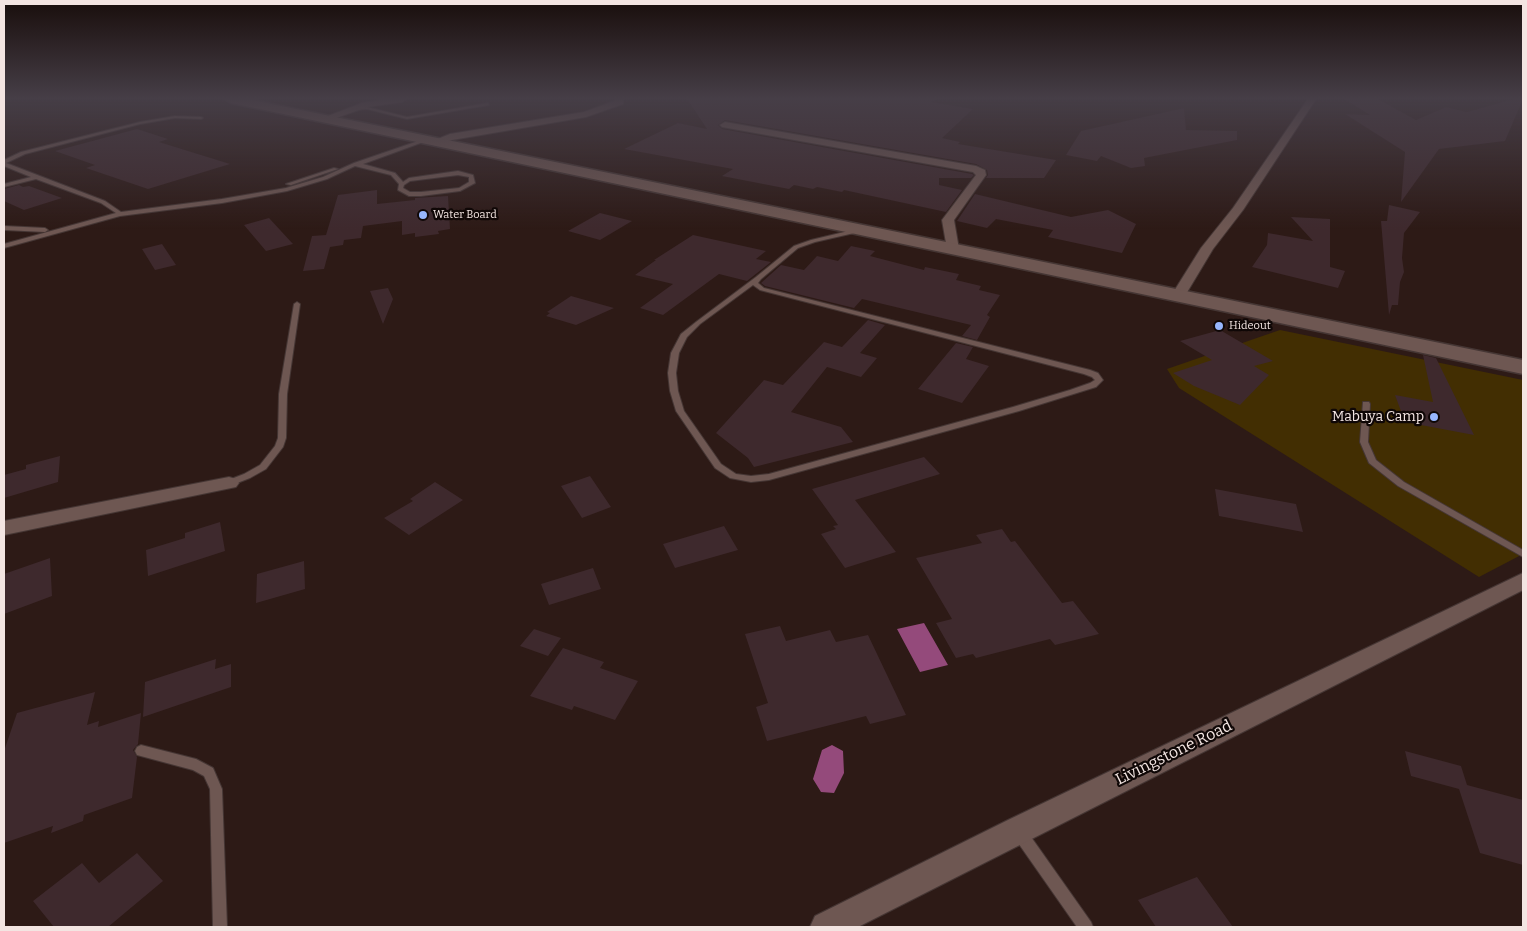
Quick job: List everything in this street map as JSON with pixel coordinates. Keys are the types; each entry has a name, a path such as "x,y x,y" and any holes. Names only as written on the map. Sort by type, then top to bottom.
{"main road":[{"path":"436,142 1523,367"}],"street":[{"path":"821,142 976,169 981,172 981,175 948,220 953,249"},
{"path":"1178,296 1207,248 1237,210 1283,142"},
{"path":"4,528 228,483"},
{"name":"Livingstone Road","path":"826,927 1018,830 1523,581"}],"lane":[{"path":"4,163 23,153 64,142"},
{"path":"4,246 120,214 222,201 325,178 356,164 424,142"},
{"path":"4,163 103,202 120,214"},
{"path":"356,164 393,174 402,184 402,191 415,194 460,189 470,186 473,181 471,176 458,174 414,178 402,184"},
{"path":"4,186 36,177"},
{"path":"4,228 32,231 60,229"},
{"path":"758,278 755,284 762,288 1087,372 1095,375 1099,380 1093,385 1016,409 769,477 751,479 732,476 718,466 680,411 674,391 672,373 675,353 684,336 698,323 801,245 864,230"},
{"path":"228,483 247,476 262,467 279,447 282,438 284,394 297,304"},
{"path":"1366,404 1364,442 1372,461 1401,484 1523,554"},
{"path":"141,752 196,765 209,772 216,789 220,927"},
{"path":"1018,830 1086,927"}],"shaded area":[{"path":"1280,330 1523,380 1523,554 1479,577 1179,388 1167,369"},
{"path":"924,623 948,665 920,672 897,629"},
{"path":"832,745 843,751 844,773 834,793 821,792 813,779 822,750"}],"building":[{"path":"87,142 160,142 230,164 148,189 86,168 95,165 55,151"},
{"path":"638,142 797,142 974,175 971,178 939,178 939,185 962,190 946,212 844,190 842,192 794,185 789,189 722,176 733,169 624,149"},
{"path":"853,142 960,142 958,144 1056,160 1044,178 986,178 988,175 987,170 976,164"},
{"path":"1074,142 1224,142 1144,158 1145,166 1131,168 1101,156 1097,161 1066,155"},
{"path":"1390,142 1493,142 1439,149 1401,202 1405,152"},
{"path":"19,185 23,187 29,186 62,198 24,210 4,201 4,189"},
{"path":"377,190 377,204 415,200 415,198 448,196 450,229 438,231 439,234 415,237 415,233 402,235 402,221 363,226 361,238 344,240 343,245 330,247 324,269 303,271 312,236 326,235 338,195"},
{"path":"975,194 1071,217 1108,210 1136,224 1122,253 1048,237 1053,230 996,219 987,228 957,221"},
{"path":"1389,205 1420,212 1404,233 1402,258 1404,272 1400,282 1398,305 1392,305 1389,315 1381,221 1387,221"},
{"path":"600,213 632,221 600,240 568,231"},
{"path":"1291,217 1330,219 1330,267 1345,271 1338,288 1252,267 1267,245 1268,233 1313,241"},
{"path":"269,218 293,244 266,251 244,225"},
{"path":"693,235 766,251 756,259 771,262 747,281 719,274 663,315 640,308 673,284 635,275 656,260 654,260"},
{"path":"162,244 176,265 155,270 142,249"},
{"path":"851,246 875,251 870,256 924,270 925,267 959,274 956,280 981,286 979,290 1000,295 987,315 990,317 977,340 962,336 971,325 862,299 854,308 765,286 761,283 781,265 804,270 817,256 838,261"},
{"path":"388,288 393,299 383,324 370,291"},
{"path":"571,296 614,308 576,325 546,316 550,313 547,312"},
{"path":"868,320 885,325 860,353 877,358 861,377 827,367 791,412 841,427 853,442 754,467 748,458 716,433 764,380 783,385 824,342 842,347"},
{"path":"1220,330 1273,361 1254,366 1269,375 1240,405 1194,386 1173,373 1212,360 1180,341"},
{"path":"956,343 973,347 966,359 989,366 962,403 918,389"},
{"name":"Mabuya Camp","path":"1423,355 1436,358 1474,435 1405,422 1395,395 1433,402"},
{"path":"60,456 58,482 4,498 4,475 26,469 26,465"},
{"path":"924,457 940,474 855,500 896,552 845,568 821,534 836,529 833,526 838,525 812,489"},
{"path":"590,476 611,507 582,518 561,486"},
{"path":"435,482 463,500 409,535 384,518 413,501 410,499"},
{"path":"1215,489 1296,504 1303,532 1219,516"},
{"path":"220,522 225,551 148,576 146,550 185,538 185,533"},
{"path":"724,526 738,550 675,568 663,544"},
{"path":"1002,529 1011,542 1015,541 1062,603 1073,601 1099,634 1055,645 1050,639 976,658 973,654 956,658 936,623 952,619 916,558 982,543 976,535"},
{"path":"50,558 52,596 4,614 4,574"},
{"path":"304,561 305,589 256,603 257,574"},
{"path":"593,568 601,589 549,605 541,584"},
{"path":"780,626 786,641 830,630 836,642 868,635 906,715 870,724 866,716 767,741 756,707 768,703 745,634"},
{"path":"534,629 561,638 548,656 520,646"},
{"path":"563,648 604,662 600,668 638,681 615,720 574,706 572,710 530,696"},
{"path":"216,659 215,669 231,664 231,687 143,717 145,682"},
{"path":"95,692 87,725 99,721 98,727 141,713 138,744 133,750 137,757 132,798 84,815 83,821 51,833 53,826 4,843 4,751 17,713"},
{"path":"1405,751 1461,766 1467,785 1523,800 1523,865 1480,853 1459,789 1411,776"},
{"path":"137,853 163,881 108,927 54,927 33,901 82,863 99,883"},
{"path":"1197,877 1233,927 1156,927 1138,900"}],"place":[{"name":"Water Board","path":"423,215"},
{"name":"Hideout","path":"1219,326"},
{"name":"Mabuya Camp","path":"1434,417"}]}
